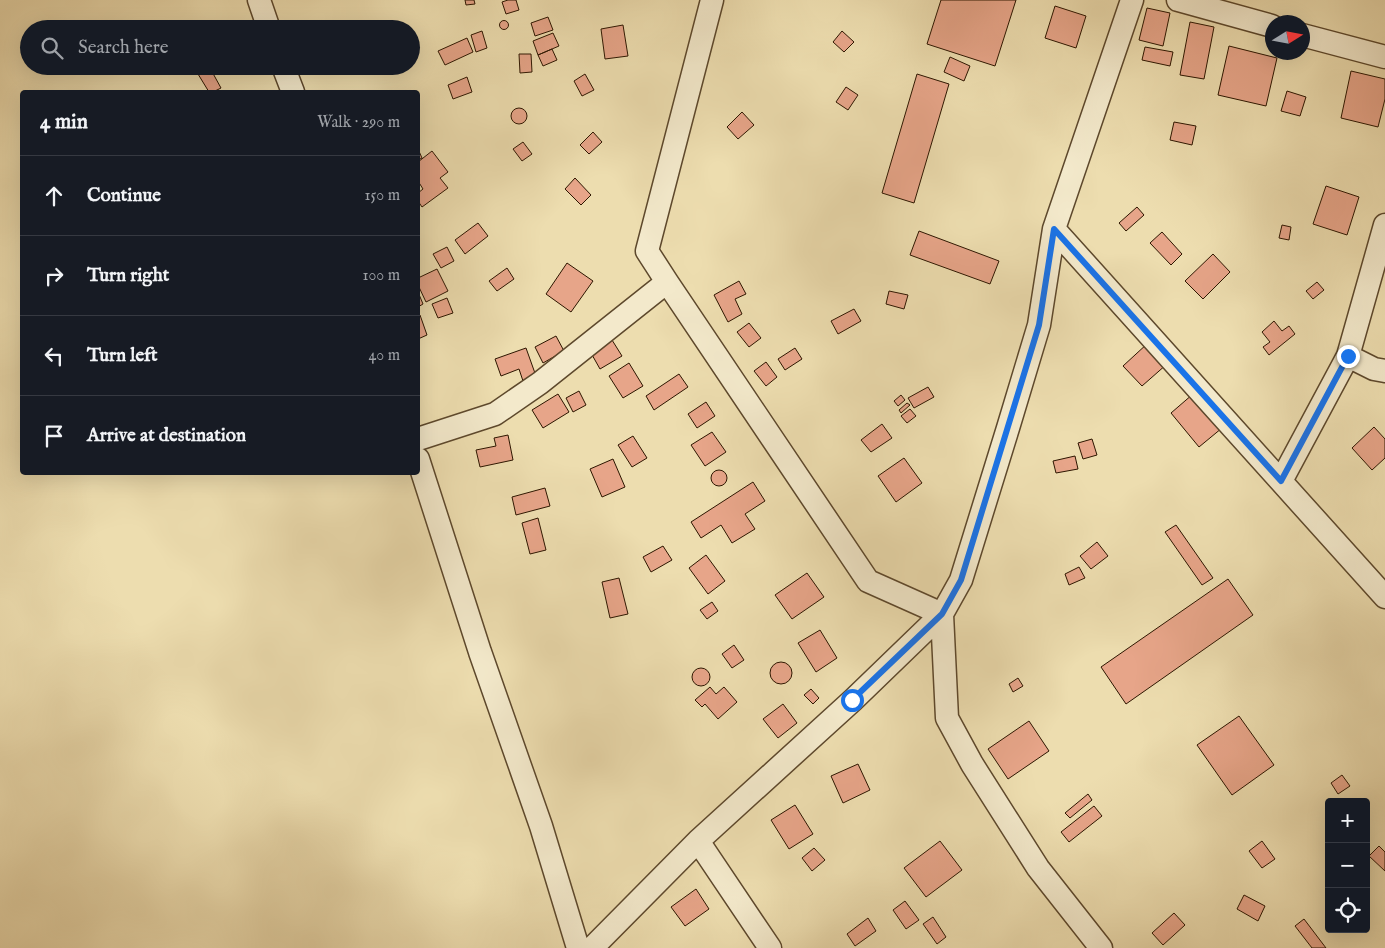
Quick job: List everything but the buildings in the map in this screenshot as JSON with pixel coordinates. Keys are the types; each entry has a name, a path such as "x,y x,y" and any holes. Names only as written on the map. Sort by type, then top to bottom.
{"street":[{"path":"258,0 266,20"},
{"path":"712,0 647,251 868,581 942,614"},
{"path":"592,948 698,840 852,700 942,614 961,580 1039,325 1054,229 1132,0"},
{"path":"1178,0 1265,24"},
{"path":"1310,36 1385,57"},
{"path":"286,75 292,90"},
{"path":"1281,481 1348,356 1385,225"},
{"path":"1054,229 1385,597"},
{"path":"420,438 494,414 540,383 667,282"},
{"path":"1348,356 1361,364 1385,371"},
{"path":"420,465 480,652 541,826 578,948"},
{"path":"942,614 947,718 972,764 1038,868 1101,948"},
{"path":"698,840 770,948"}],"route":[{"path":"852,700 942,614 961,580 1039,325 1054,229 1281,481 1348,356"}]}
